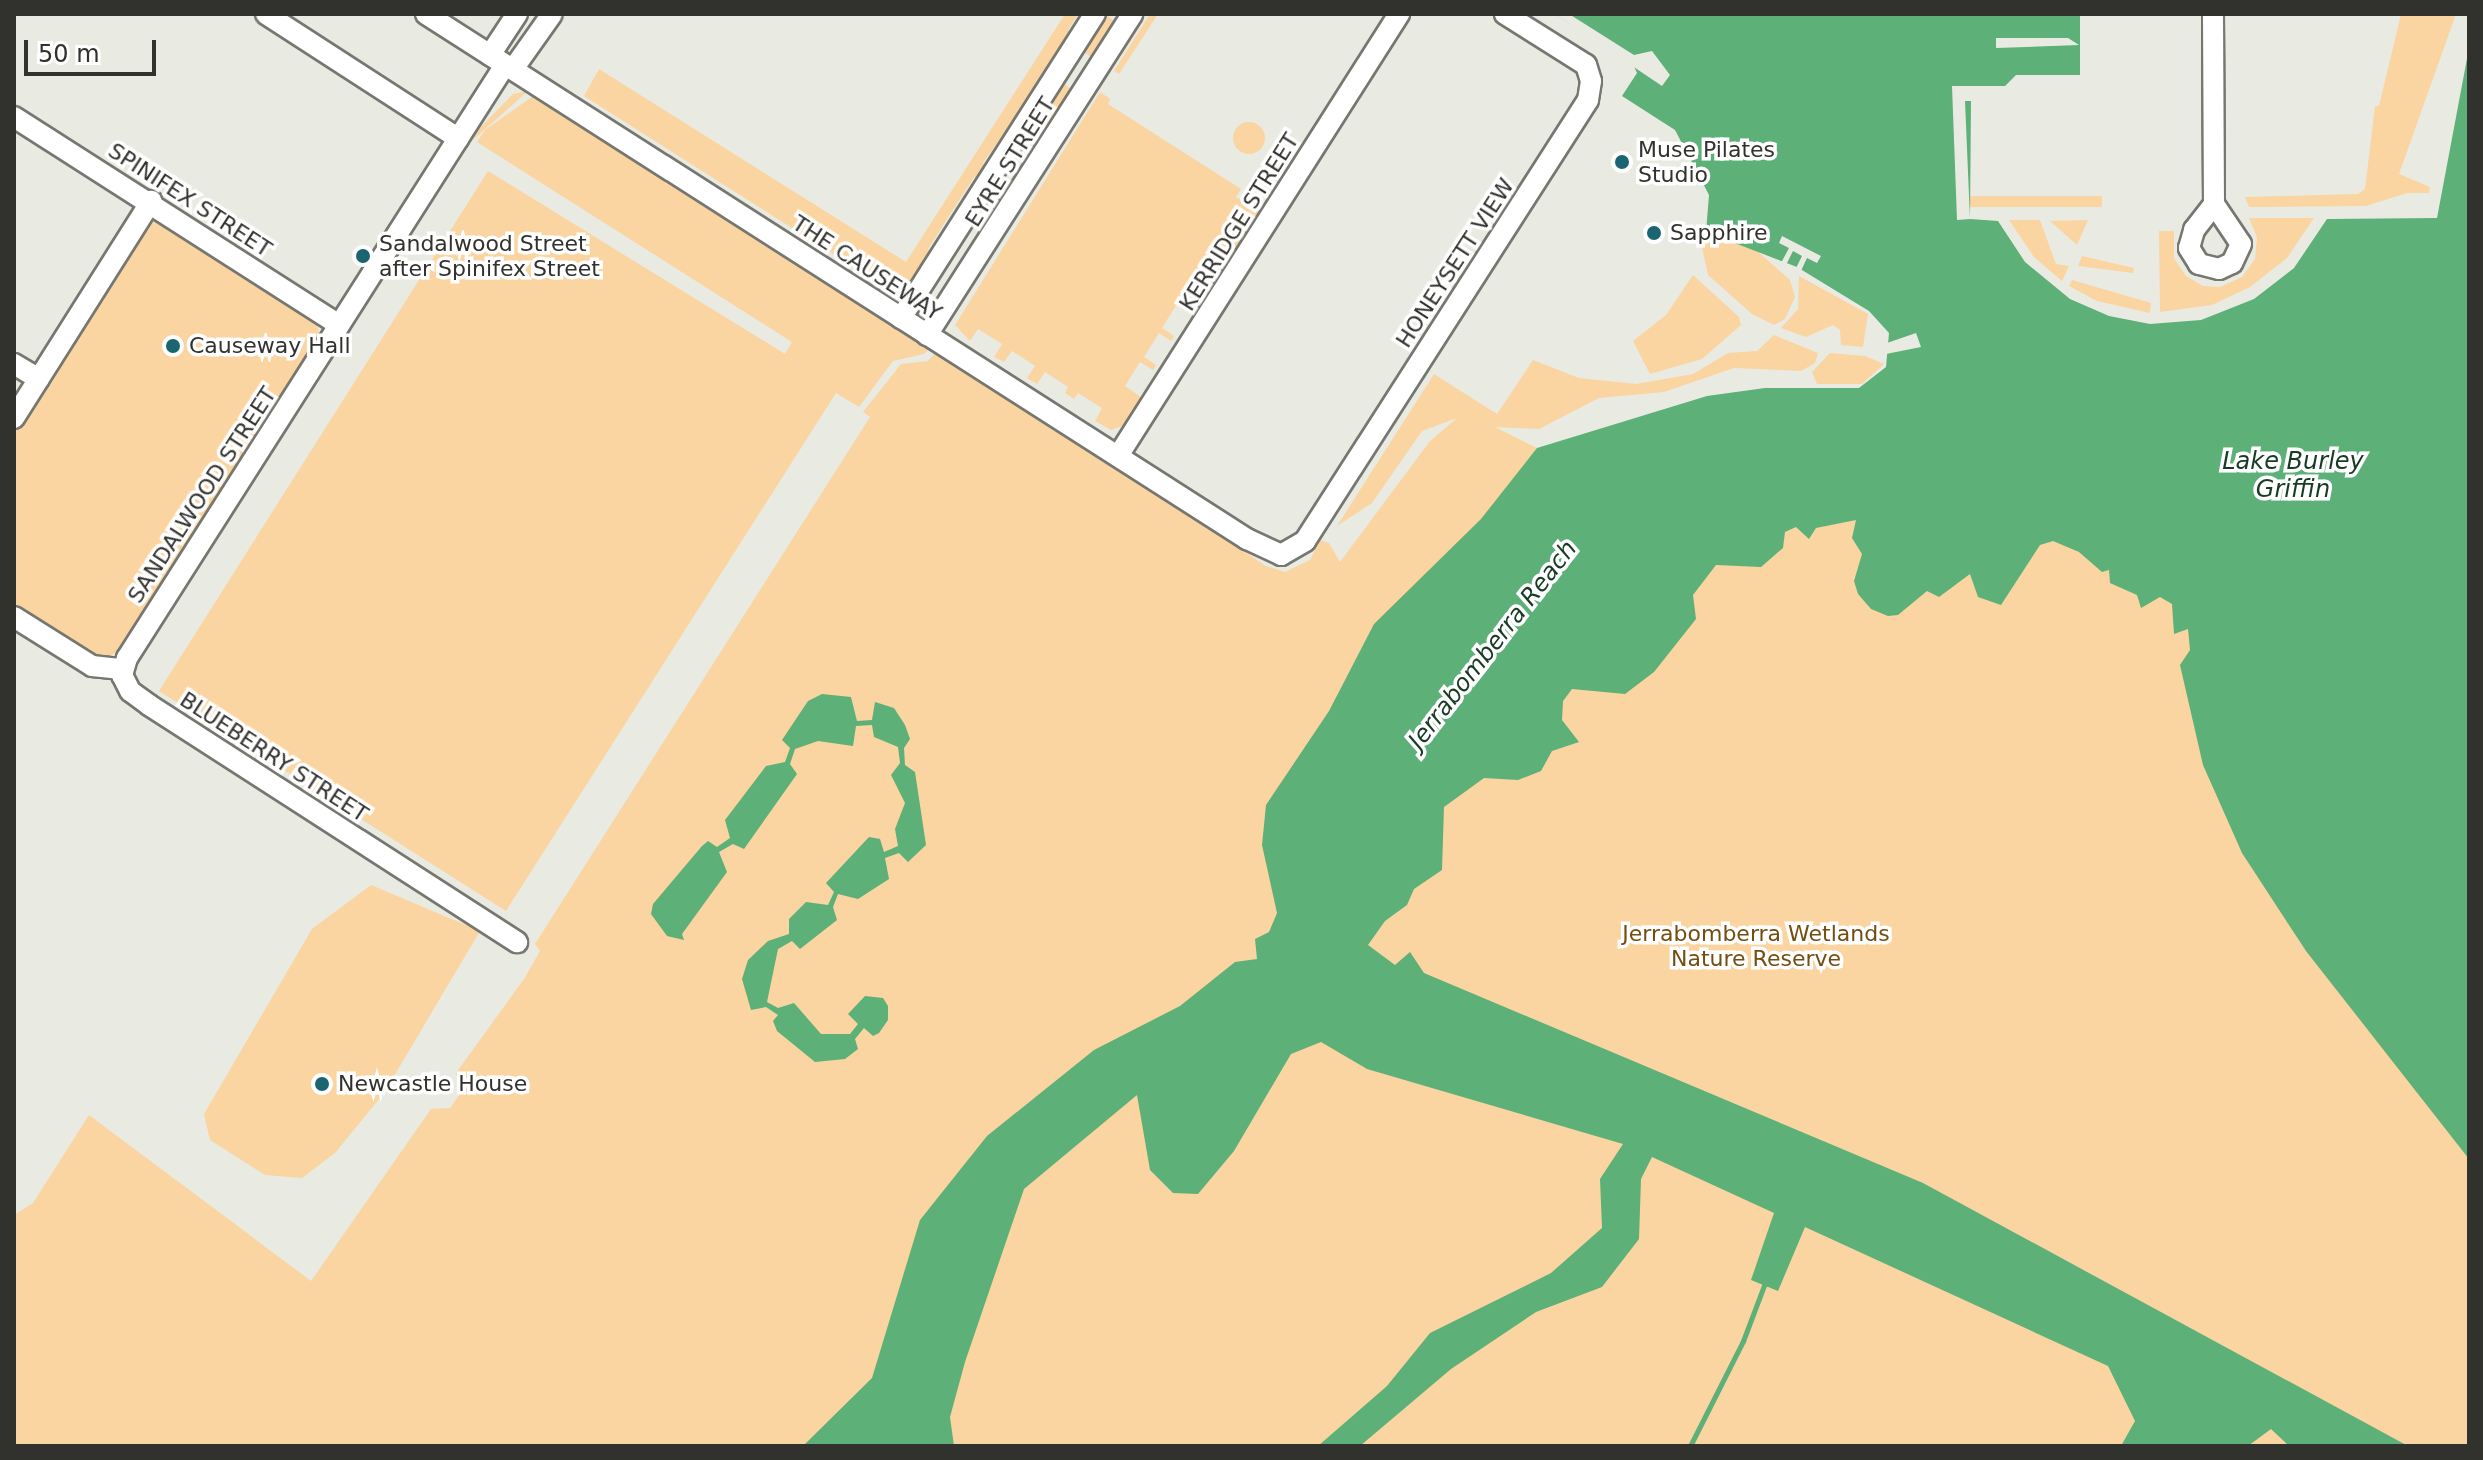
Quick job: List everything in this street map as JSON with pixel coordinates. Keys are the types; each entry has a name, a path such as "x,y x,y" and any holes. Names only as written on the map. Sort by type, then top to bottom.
{"street":[{"path":"266,14 458,138"},
{"name":"THE CAUSEWAY","path":"426,14 1258,546 1285,554"},
{"path":"502,63 517,14"},
{"path":"502,63 552,14"},
{"name":"EYRE STREET","path":"901,318 1095,14"},
{"name":"EYRE STREET","path":"927,335 1132,14"},
{"name":"KERRIDGE STREET","path":"1118,456 1399,14"},
{"name":"HONEYSETT VIEW","path":"1285,554 1302,546 1313,530 1588,100 1591,81 1586,65 1505,14"},
{"path":"2213,14 2214,204"},
{"name":"SANDALWOOD STREET","path":"122,669 458,138 502,63"},
{"name":"SPINIFEX STREET","path":"14,117 151,201 339,325"},
{"path":"14,418 151,201"},
{"path":"14,364 39,379"},
{"path":"14,617 92,666 122,669"},
{"name":"BLUEBERRY STREET","path":"122,669 132,693 517,942"}],"green space":[{"path":"1065,14 1078,14 1068,30 1073,34 983,163 987,168 981,178 974,177 928,249 933,254 913,281 899,287 877,282 584,96 599,69 906,262"},
{"path":"1104,14 1118,23 1095,59 1081,50"},
{"path":"1150,14 1158,14 1119,74 1114,71"},
{"path":"2401,14 2456,14 2399,174 2430,187 2429,193 2407,193 2366,206 2249,207 2245,197 2358,194 2365,189 2375,106 2379,106"},
{"path":"1061,82 1074,91 1049,126 1036,117"},
{"path":"528,91 474,139 471,137 513,94"},
{"path":"1100,92 1110,99 1108,104 1241,189 1236,197 1263,214 1237,254 1217,242 1199,270 1211,278 1208,283 1196,276 1181,299 1193,307 1190,312 1177,304 1162,328 1174,336 1171,341 1159,333 1144,357 1156,365 1153,370 1140,362 1125,386 1145,400 1128,424 1111,430 1095,421 1102,408 1078,393 1074,399 1065,393 1068,387 1045,372 1037,384 1027,378 1035,366 1012,351 1004,362 994,357 1002,344 978,329 970,341 955,325"},
{"path":"536,94 931,347 924,354 893,361 859,407 836,393 506,911 159,691 488,171 785,354 792,342 477,142 485,130"},
{"path":"1249,122 1260,127 1265,138 1260,149 1249,154 1238,149 1233,138 1238,127"},
{"path":"1970,196 2102,196 2102,207 1970,207"},
{"path":"2249,218 2314,218 2287,258 2250,287 2212,305 2160,312 2159,231 2174,231 2174,258 2186,276 2203,286 2220,287 2242,277 2255,259 2257,237"},
{"path":"158,220 317,322 319,334 119,650 108,658 94,657 14,606 14,433 145,227"},
{"path":"2009,220 2040,220 2056,264 2069,266 2062,281 2034,257"},
{"path":"2088,220 2077,245 2050,221"},
{"path":"1724,237 1755,249 1790,280 1795,297 1785,319 1774,325 1752,314 1708,275 1701,243"},
{"path":"2082,256 2134,268 2133,273 2078,266"},
{"path":"1693,275 1739,317 1741,325 1702,359 1650,374 1633,341 1666,315"},
{"path":"1799,276 1868,314 1863,347 1841,345 1840,330 1833,325 1806,337 1781,328 1798,309"},
{"path":"2072,280 2151,303 2150,313 2097,301 2069,286"},
{"name":"Jerrabomberra Wetlands Nature Reserve","path":"2173,328 2208,724 2299,941 2367,1026 2469,1125 2469,1446 14,1446 14,1215 33,1203 89,1115 311,1281 431,1109 450,1108 460,1094 456,1073 524,979 540,951 535,944 870,417 863,412 901,364 928,361 937,351 1266,566 1285,572 1310,560 1320,540 1329,543 1340,562 1430,441 1457,418 1422,431 1372,503 1337,526 1434,374 1497,414 1533,360 1579,378 1636,384 1693,374 1728,353 1757,351 1774,335 1818,353 1815,363 1801,371 1734,368 1664,392 1599,398 1539,429 1495,427 1537,448 1553,450 1864,393"},
{"path":"1830,353 1865,356 1884,364 1862,384 1817,384 1812,372"},
{"path":"371,885 480,931 384,1093 335,1153 302,1178 265,1175 210,1140 204,1114 312,929"}],"water":[{"name":"Lake Burley Griffin","path":"1555,14 2080,14 2080,101 1971,101 1970,219 1998,221 2025,262 2070,299 2109,316 2150,324 2201,320 2254,299 2294,268 2327,219 2437,218 2469,48 2469,1159 2306,951 2242,853 2203,765 2180,665 2190,650 2188,629 2174,634 2172,604 2160,597 2141,608 2137,595 2110,583 2109,570 2102,572 2079,552 2053,541 2040,545 2001,605 1978,597 1970,574 1939,597 1927,591 1898,615 1888,616 1871,609 1858,594 1854,581 1862,554 1852,538 1856,520 1816,528 1809,539 1796,527 1785,532 1783,548 1761,567 1716,565 1693,595 1696,619 1654,672 1625,694 1572,689 1563,701 1562,720 1579,742 1552,751 1541,771 1518,780 1484,778 1444,807 1442,870 1414,889 1407,905 1385,921 1368,945 1395,965 1410,952 1424,973 1923,1183 2408,1446 2289,1446 2271,1429 2248,1446 2121,1446 2135,1421 2108,1366 1805,1227 1778,1291 1751,1280 1774,1213 1652,1157 1641,1179 1639,1239 1602,1287 1536,1312 1451,1369 1360,1446 1318,1446 1387,1386 1430,1333 1551,1273 1602,1228 1600,1179 1623,1144 1367,1069 1321,1042 1291,1054 1234,1151 1198,1194 1173,1193 1150,1170 1137,1095 1024,1189 965,1362 950,1417 954,1446 803,1446 872,1378 920,1220 987,1136 1094,1050 1180,1006 1235,962 1257,959 1255,939 1269,932 1277,913 1262,845 1266,805 1329,711 1374,624 1481,519 1537,448 1707,396 1765,388 1859,388 1886,367 1889,333 1869,311 1797,267 1706,232 1709,195 1675,130 1622,96 1637,73 1633,64"},
{"path":"822,694 851,697 857,721 872,720 875,702 894,708 910,739 904,748 905,765 915,772 926,845 908,862 899,853 885,858 889,879 858,899 838,894 833,907 837,920 800,949 792,941 778,949 767,1002 778,1008 794,1003 821,1034 850,1034 858,1024 848,1014 865,996 883,998 888,1006 888,1020 879,1033 873,1036 864,1028 855,1039 858,1049 845,1059 815,1062 777,1031 773,1021 778,1015 766,1007 751,1010 742,979 748,960 768,941 789,934 789,919 806,902 828,905 834,892 826,883 869,837 880,839 884,852 898,846 895,829 905,803 891,775 900,763 898,747 874,737 872,725 856,726 853,746 818,741 795,749 790,764 797,774 744,849 733,844 719,852 727,872 682,934 684,940 667,936 651,914 653,904 702,846 708,841 717,847 730,838 725,820 766,766 785,762 790,748 782,740 808,701"}],"pier":[{"path":"1555,14 1569,14 1634,55 1652,51 1670,75 1662,86"},
{"path":"1996,38 2068,38 2079,45 1996,48"},
{"path":"2016,75 2080,75 2080,101 1965,101 1970,219 1957,220 1952,86 2005,86"},
{"path":"1782,236 1821,256 1817,263 1807,258 1800,273 1795,270 1802,256 1793,251 1786,265 1781,263 1789,248 1779,243"},
{"path":"1916,333 1921,347 1886,354 1887,343"}],"waterway":[{"path":"1690,1446 1743,1341 1766,1280"}],"place":[{"name":"Muse Pilates Studio","path":"1622,162"},
{"name":"Sapphire","path":"1654,233"},
{"name":"Sandalwood Street after Spinifex Street","path":"363,256"},
{"name":"Causeway Hall","path":"173,346"},
{"name":"Newcastle House","path":"322,1084"}],"water label":[{"name":"Jerrabomberra Reach","path":"1493,645"}]}
